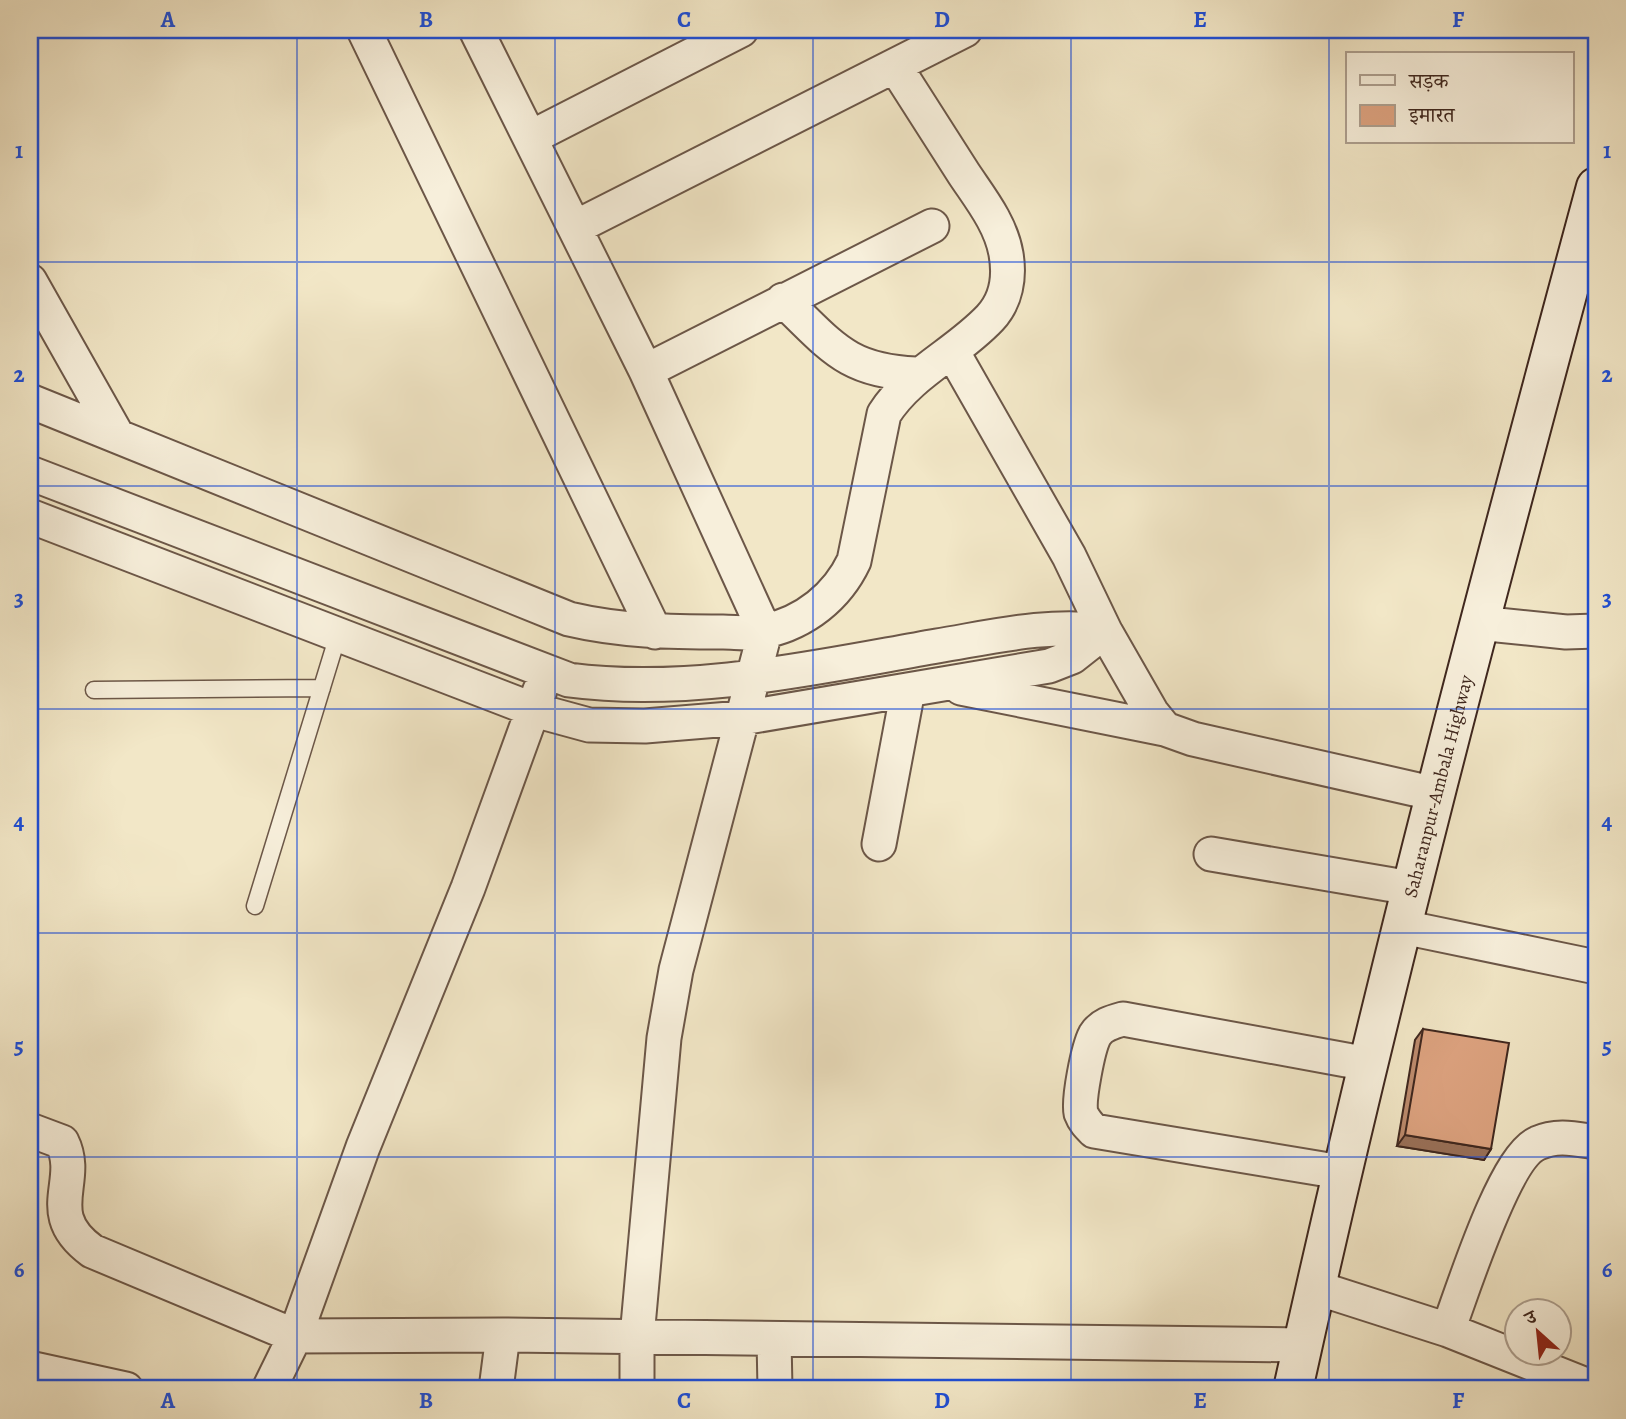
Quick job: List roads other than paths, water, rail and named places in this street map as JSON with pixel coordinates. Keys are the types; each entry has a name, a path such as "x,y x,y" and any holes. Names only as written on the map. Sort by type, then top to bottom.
{"main road":[{"name":"Saharanpur-Ambala Highway","path":"1293,1389 1341,1172 1411,888 1478,623 1596,187"}],"street":[{"path":"364,30 654,632"},
{"path":"476,30 646,371 765,632 676,970 664,1038 637,1337 637,1389"},
{"path":"530,138 741,30"},
{"path":"576,227 965,30"},
{"path":"30,401 569,619 654,632 765,632 813,611 831,597 845,580 854,561 884,414 895,396 916,374 952,351 1001,304 1008,281 1006,252 994,220 895,66"},
{"path":"646,371 932,226"},
{"path":"30,281 117,435"},
{"path":"783,300 853,362 870,370 916,374"},
{"path":"952,351 1069,556 1105,631 1152,713 1165,729"},
{"path":"30,473 569,680 612,686 752,677 1024,632 1077,627 1105,631"},
{"path":"30,516 534,710 589,725 645,726 742,718 1049,666 1072,657 1105,631"},
{"path":"1478,623 1566,632 1596,631"},
{"path":"269,1389 295,1336 363,1147 412,1034 534,710 546,671"},
{"path":"924,687 1165,729 1193,739 1436,794"},
{"path":"879,844 924,687"},
{"path":"1211,853 1411,888"},
{"path":"1403,927 1596,967"},
{"path":"1341,1172 1094,1131 1085,1123 1080,1109 1089,1049 1096,1034 1108,1023 1124,1019 1368,1064"},
{"path":"30,1130 62,1142 68,1154 63,1207 79,1241 92,1251 295,1336 503,1335 1302,1345"},
{"path":"1448,1330 1500,1192 1521,1159 1535,1144 1557,1137 1596,1142"},
{"path":"1314,1287 1448,1330 1596,1389"},
{"path":"496,1389 503,1335"},
{"path":"774,1339 775,1389"},
{"path":"30,1368 127,1389"}],"lane":[{"path":"255,906 338,635"},
{"path":"94,690 322,688"}]}
